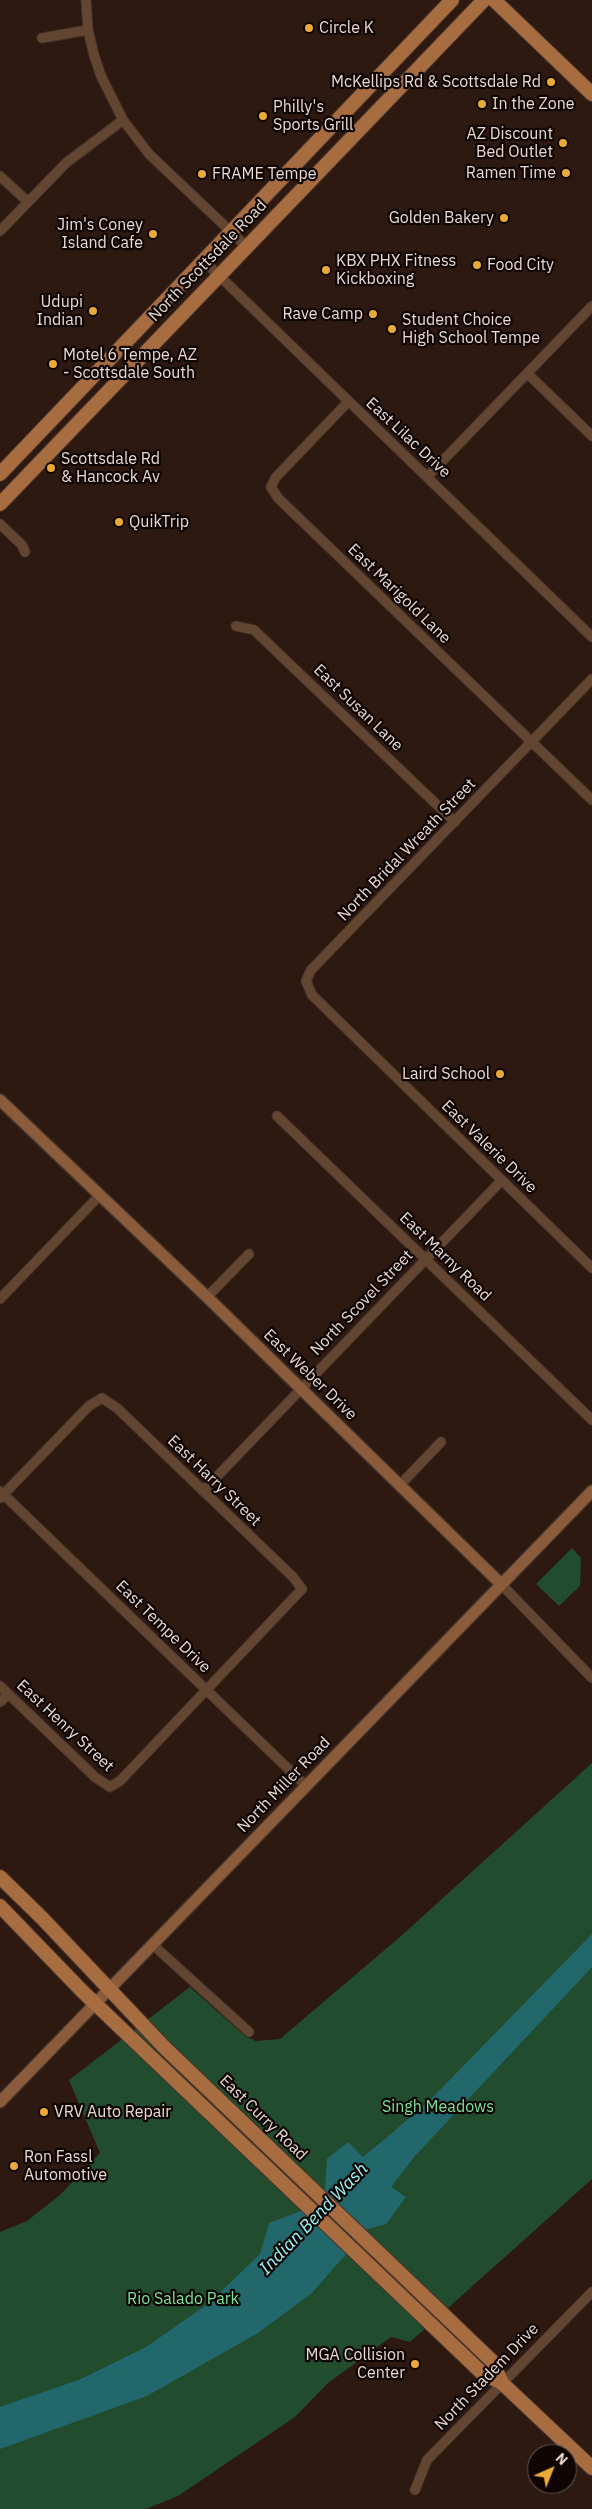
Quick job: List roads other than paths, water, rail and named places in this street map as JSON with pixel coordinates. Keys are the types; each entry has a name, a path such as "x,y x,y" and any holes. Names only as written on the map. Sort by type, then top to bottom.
{"main road":[{"name":"North Scottsdale Road","path":"0,474 452,0"},
{"name":"North Scottsdale Road","path":"0,504 484,0"},
{"path":"494,0 592,94"},
{"name":"East Curry Road","path":"0,1877 42,1918 164,2047 492,2361 502,2383"},
{"name":"East Curry Road","path":"0,1906 96,2003 482,2373 502,2383 592,2468"}],"street":[{"path":"86,0 88,30 100,76 123,120 149,154 246,246"},
{"path":"42,38 88,30"},
{"path":"0,231 66,163 123,120"},
{"path":"0,176 27,202"},
{"name":"East Lilac Drive","path":"204,261 592,637"},
{"path":"427,477 592,306"},
{"path":"528,374 592,436"},
{"name":"East Marigold Lane","path":"348,402 276,477 271,487 278,498 592,800"},
{"path":"0,524 22,545 25,552"},
{"name":"East Susan Lane","path":"236,626 254,630 455,822"},
{"name":"North Bridal Wreath Street","path":"306,981 311,970 592,679"},
{"name":"East Valerie Drive","path":"306,981 312,995 592,1268"},
{"name":"East Weber Drive","path":"0,1100 207,1297 400,1485 501,1584 592,1678"},
{"name":"East Marny Road","path":"277,1116 592,1420"},
{"name":"North Scovel Street","path":"203,1491 502,1180"},
{"path":"0,1299 99,1196"},
{"path":"207,1297 249,1254"},
{"name":"East Harry Street","path":"1,1495 89,1406 102,1398 117,1408 293,1577 302,1589 207,1690"},
{"path":"400,1485 441,1442"},
{"name":"North Miller Road","path":"0,2102 305,1785 592,1491"},
{"name":"East Tempe Drive","path":"1,1495 305,1785"},
{"name":"East Henry Street","path":"0,1686 95,1777 110,1787 120,1781 207,1690"},
{"path":"0,1702 8,1694"},
{"path":"152,1944 249,2032"},
{"name":"North Stadem Drive","path":"415,2490 427,2460 592,2292"}],"water":[{"name":"Indian Bend Wash","path":"592,1934 592,1967 415,2156 391,2187 406,2197 386,2224 368,2229 312,2293 258,2333 147,2396 0,2449 0,2407 81,2379 146,2347 208,2304 260,2254 269,2223 301,2211 325,2188 327,2159 348,2142 363,2157 391,2134 434,2096"}],"place":[{"name":"Circle K","path":"309,28"},
{"name":"McKellips Rd & Scottsdale Rd","path":"551,82"},
{"name":"In the Zone","path":"482,104"},
{"name":"Philly's Sports Grill","path":"263,116"},
{"name":"AZ Discount Bed Outlet","path":"563,143"},
{"name":"Ramen Time","path":"566,173"},
{"name":"FRAME Tempe","path":"202,174"},
{"name":"Golden Bakery","path":"504,218"},
{"name":"Jim's Coney Island Cafe","path":"153,234"},
{"name":"Food City","path":"477,265"},
{"name":"KBX PHX Fitness Kickboxing","path":"326,270"},
{"name":"Udupi Indian","path":"93,311"},
{"name":"Rave Camp","path":"373,314"},
{"name":"Student Choice High School Tempe","path":"392,329"},
{"name":"Motel 6 Tempe, AZ - Scottsdale South","path":"53,364"},
{"name":"Scottsdale Rd & Hancock Av","path":"51,468"},
{"name":"QuikTrip","path":"119,522"},
{"name":"Laird School","path":"500,1074"},
{"name":"VRV Auto Repair","path":"44,2112"},
{"name":"Ron Fassl Automotive","path":"14,2166"},
{"name":"MGA Collision Center","path":"415,2364"}],"park label":[{"name":"Singh Meadows","path":"438,2107"},
{"name":"Rio Salado Park","path":"183,2299"}]}
